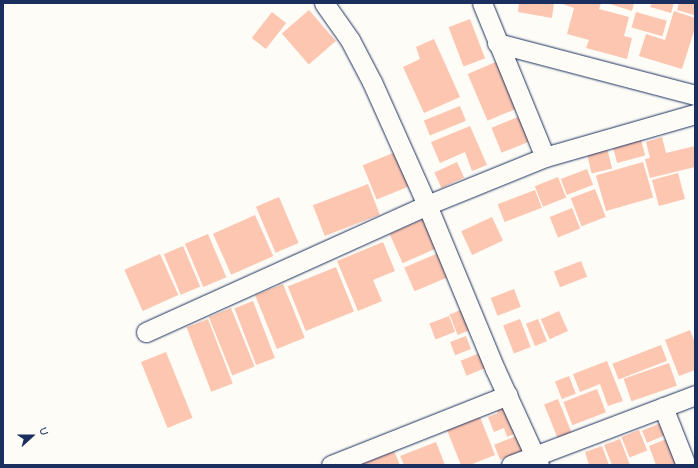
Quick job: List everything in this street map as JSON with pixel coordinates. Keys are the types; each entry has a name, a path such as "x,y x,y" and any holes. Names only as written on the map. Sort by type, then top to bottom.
{"street":[{"path":"324,3 350,40 372,82 427,205 495,369 537,460"},
{"path":"482,3 497,43 545,157"},
{"path":"497,43 695,95"},
{"path":"146,332 427,205 545,157 695,114"},
{"path":"331,465 506,392"},
{"path":"511,465 537,460 662,407 695,395"},
{"path":"662,407 686,465"}],"building":[{"path":"519,3 554,3 552,18 518,12"},
{"path":"560,3 601,3 599,9 629,17 624,36 632,38 627,59 586,48 589,40 567,34 574,8"},
{"path":"610,3 634,3 632,11"},
{"path":"652,3 674,3 671,13 650,7"},
{"path":"679,3 695,3 694,15 677,10"},
{"path":"309,10 336,41 309,65 282,34"},
{"path":"674,11 695,18 695,28 682,69 639,56 646,34 665,40"},
{"path":"272,12 286,23 266,49 252,38"},
{"path":"636,12 667,21 662,36 632,27"},
{"path":"470,19 485,58 464,66 449,27"},
{"path":"434,39 460,97 424,113 403,67 420,59 416,47"},
{"path":"498,61 518,108 488,121 468,74"},
{"path":"460,106 466,121 430,135 424,121"},
{"path":"523,115 533,140 502,153 491,128"},
{"path":"470,126 487,165 472,171 465,152 440,163 431,142"},
{"path":"662,137 666,153 695,146 695,167 650,178 645,159 650,158 646,142"},
{"path":"641,140 645,155 617,163 613,148"},
{"path":"607,148 612,168 592,173 587,153"},
{"path":"398,151 412,185 377,200 363,165"},
{"path":"457,162 464,177 442,188 434,173"},
{"path":"643,162 653,198 606,211 596,176"},
{"path":"587,169 593,185 567,195 561,179"},
{"path":"678,173 685,199 659,206 652,180"},
{"path":"558,177 566,197 543,207 535,186"},
{"path":"368,184 380,215 325,236 313,205"},
{"path":"595,189 606,217 581,226 571,198"},
{"path":"535,190 542,208 504,222 498,204"},
{"path":"279,197 299,243 276,253 256,207"},
{"path":"572,208 580,228 558,237 550,217"},
{"path":"255,215 273,256 231,275 213,234"},
{"path":"428,217 441,246 403,263 390,234"},
{"path":"492,217 503,241 472,255 461,231"},
{"path":"208,234 226,277 203,287 185,244"},
{"path":"383,242 395,271 373,280 382,301 358,311 337,261"},
{"path":"183,246 200,287 181,295 164,254"},
{"path":"443,251 453,275 414,291 404,267"},
{"path":"160,254 178,295 143,311 124,270"},
{"path":"581,261 587,277 560,287 554,271"},
{"path":"336,267 354,312 306,331 288,286"},
{"path":"283,284 305,338 277,349 255,295"},
{"path":"514,289 521,307 497,316 491,298"},
{"path":"253,301 275,358 256,365 234,308"},
{"path":"468,307 476,327 458,335 449,314"},
{"path":"231,308 255,366 232,375 209,317"},
{"path":"559,311 568,331 550,339 541,319"},
{"path":"449,316 455,332 435,339 429,324"},
{"path":"208,319 233,383 211,392 187,327"},
{"path":"520,319 531,347 514,353 503,325"},
{"path":"538,319 547,341 535,346 526,324"},
{"path":"690,330 695,343 695,370 679,376 665,340"},
{"path":"466,336 471,349 455,355 450,342"},
{"path":"661,345 667,361 619,380 612,364"},
{"path":"166,352 193,418 168,428 141,362"},
{"path":"480,353 486,368 467,376 461,361"},
{"path":"607,361 623,401 608,406 600,384 580,392 573,374"},
{"path":"669,363 677,386 631,401 624,379"},
{"path":"569,376 576,394 562,399 555,381"},
{"path":"597,389 606,412 572,425 563,402"},
{"path":"558,399 572,434 558,440 544,405"},
{"path":"508,400 520,432 507,437 504,428 494,432 488,417 498,413 495,406"},
{"path":"480,417 495,455 470,465 461,465 447,430"},
{"path":"665,421 670,433 647,443 642,431"},
{"path":"639,430 647,450 630,458 621,437"},
{"path":"521,434 527,449 500,460 494,445"},
{"path":"669,438 680,465 656,465 649,446"},
{"path":"620,439 630,465 612,465 604,445"},
{"path":"436,442 445,465 404,465 400,456"},
{"path":"392,446 400,465 357,465 356,461"},
{"path":"602,446 609,465 589,465 585,452"}]}
